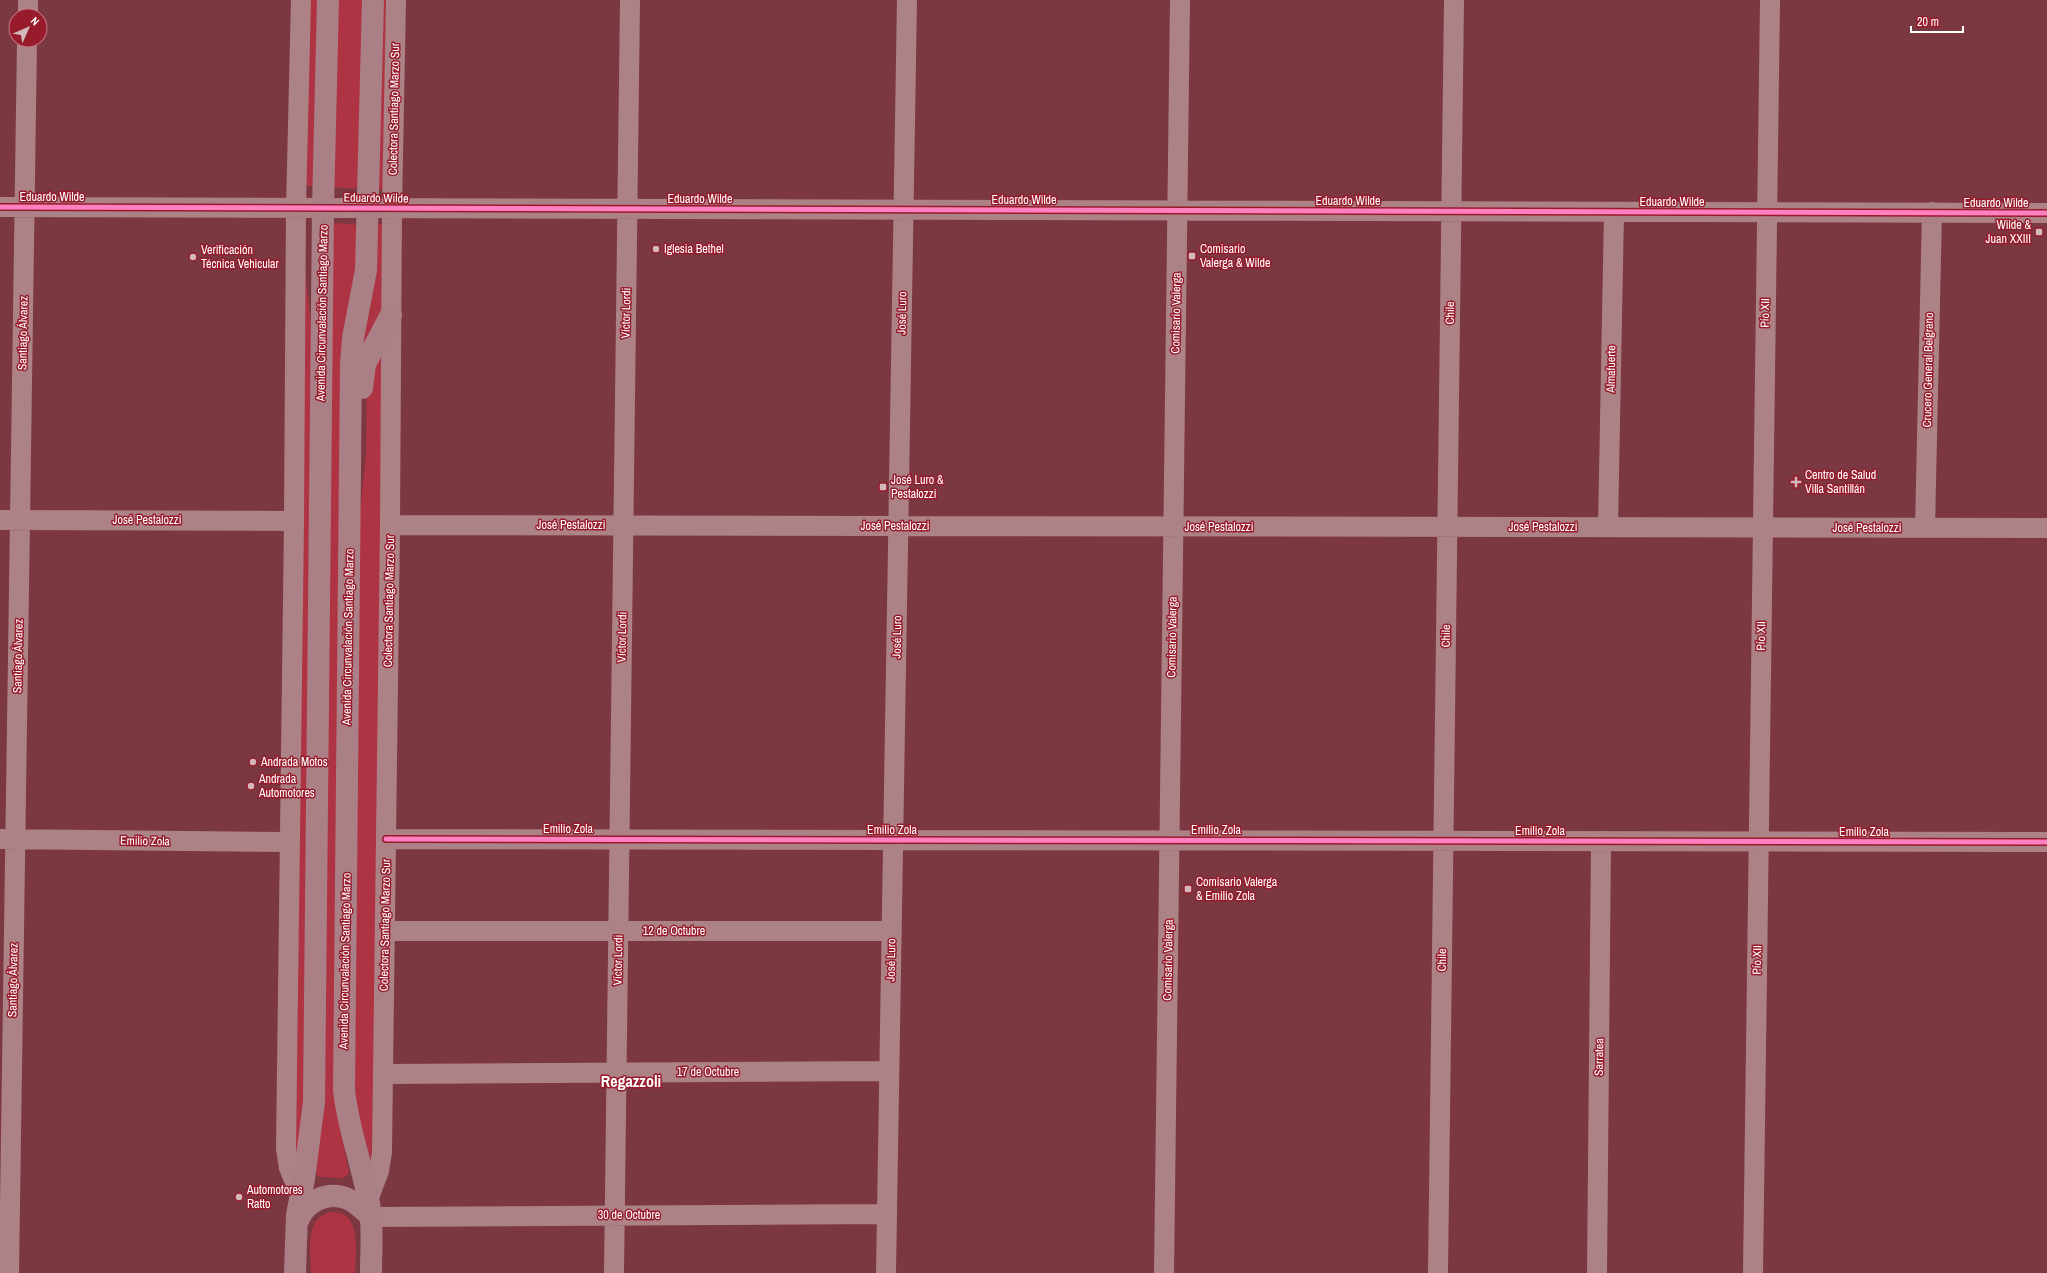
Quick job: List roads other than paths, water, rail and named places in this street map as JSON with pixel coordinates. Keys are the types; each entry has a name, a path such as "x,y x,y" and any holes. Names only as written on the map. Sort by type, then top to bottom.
{"main road":[{"name":"Avenida Circunvalación Santiago Marzo","path":"295,1273 296,1233 314,1102 323,208 328,0"},
{"name":"Avenida Circunvalación Santiago Marzo","path":"371,1273 369,1208 348,1119 344,1090 352,356 354,334 366,279 373,0"},
{"path":"349,532 360,456 363,370 369,353 391,315"},
{"path":"296,1233 298,1220 305,1209 315,1200 328,1196 347,1198 358,1205 369,1208"}],"street":[{"path":"300,1198 289,1168 286,1149 294,521 296,207 301,0"},
{"name":"Colectora Santiago Marzo Sur","path":"369,1208 381,1165 390,525 392,208 396,0"},
{"name":"Víctor Lordi","path":"614,1273 630,0"},
{"name":"José Luro","path":"886,1273 907,0"},
{"name":"Comisario Valerga","path":"1164,1273 1180,0"},
{"name":"Chile","path":"1438,1273 1454,0"},
{"name":"Pío XII","path":"1753,1273 1770,0"},
{"name":"Santiago Álvarez","path":"9,1273 8,839 20,520 27,48"},
{"name":"Eduardo Wilde","path":"0,207 2047,213"},
{"name":"Almafuerte","path":"1608,527 1614,212"},
{"name":"Crucero General Belgrano","path":"1925,528 1932,212"},
{"name":"José Pestalozzi","path":"0,520 294,521"},
{"name":"José Pestalozzi","path":"390,525 2047,528"},
{"name":"Emilio Zola","path":"8,839 290,842"},
{"name":"Emilio Zola","path":"386,839 2047,842"},
{"name":"Sarratea","path":"1597,1273 1601,841"},
{"name":"12 de Octubre","path":"385,931 892,931"},
{"name":"17 de Octubre","path":"383,1074 890,1071"},
{"name":"30 de Octubre","path":"369,1208 614,1216 887,1214"}],"place":[{"name":"Wilde & Juan XXIII","path":"2039,232"},
{"name":"Iglesia Bethel","path":"656,249"},
{"name":"Comisario Valerga & Wilde","path":"1192,256"},
{"name":"Verificación Técnica Vehicular","path":"193,257"},
{"name":"Centro de Salud Villa Santillán","path":"1796,482"},
{"name":"José Luro & Pestalozzi","path":"883,487"},
{"name":"Andrada Motos","path":"253,762"},
{"name":"Andrada Automotores","path":"251,786"},
{"name":"Comisario Valerga & Emilio Zola","path":"1188,889"},
{"name":"Automotores Ratto","path":"239,1197"}],"district":[{"name":"Regazzoli","path":"631,1081"}]}
